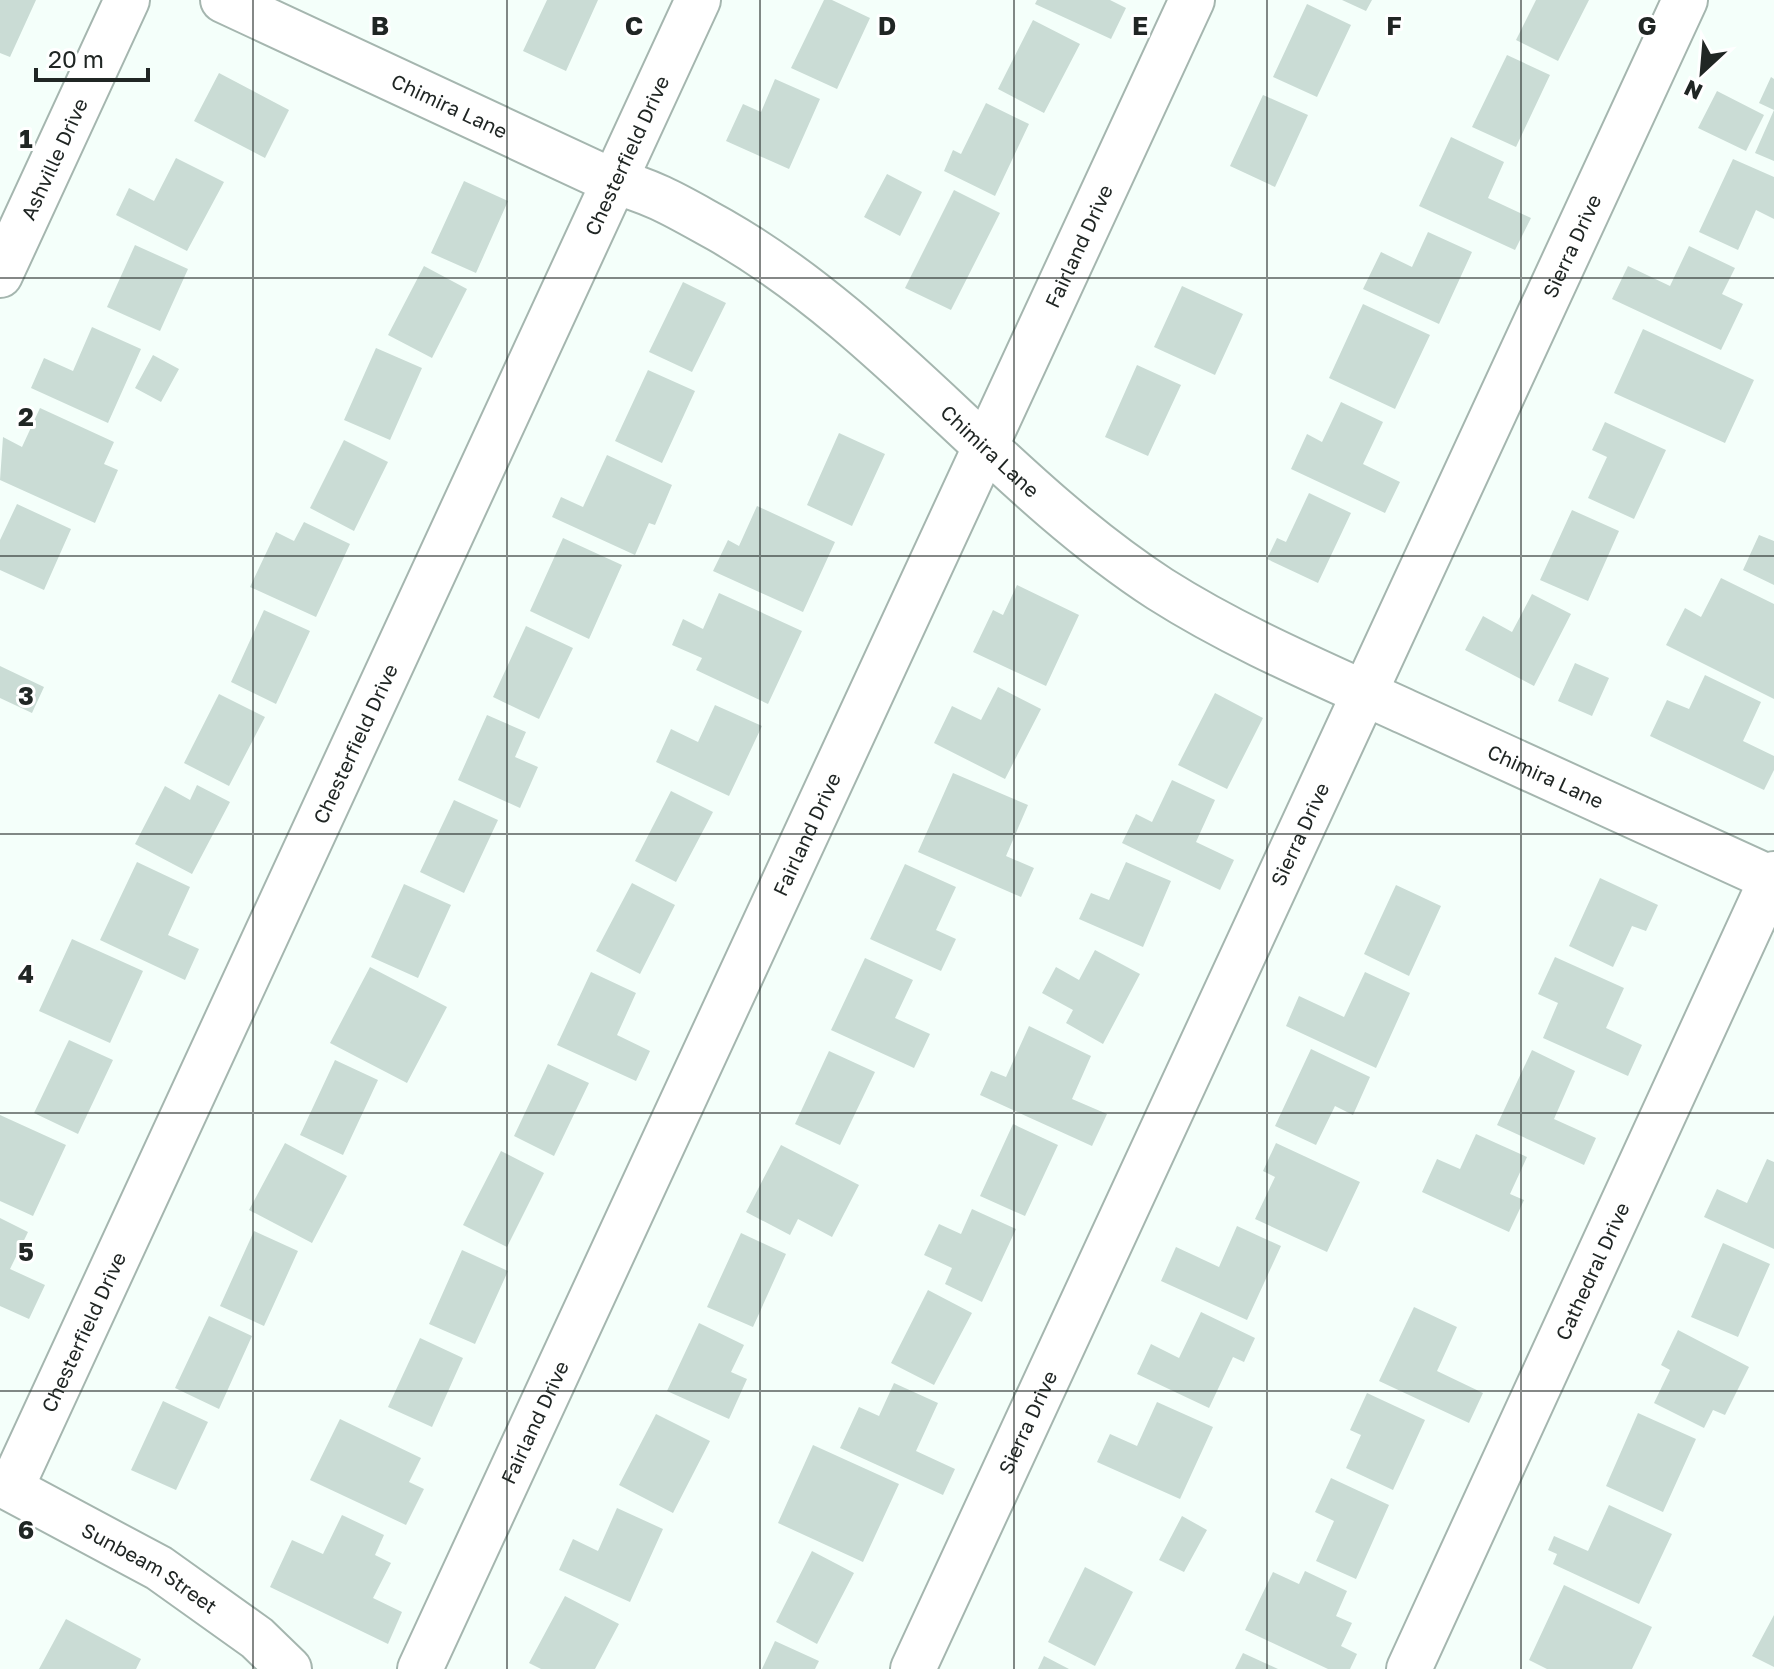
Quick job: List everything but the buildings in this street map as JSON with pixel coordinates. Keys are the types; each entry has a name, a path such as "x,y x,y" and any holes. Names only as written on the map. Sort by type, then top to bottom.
{"street":[{"name":"Ashville Drive","path":"0,275 127,0"},
{"name":"Chimira Lane","path":"223,0 614,182 649,190 754,250 835,309 923,387 985,450 1075,527 1161,589 1253,641 1773,878"},
{"name":"Chesterfield Drive","path":"5,1486 698,0"},
{"name":"Fairland Drive","path":"420,1669 1192,0"},
{"name":"Sierra Drive","path":"913,1669 1685,0"},
{"name":"Cathedral Drive","path":"1409,1669 1773,878"},
{"name":"Sunbeam Street","path":"5,1486 159,1568 257,1638 289,1669"}]}
